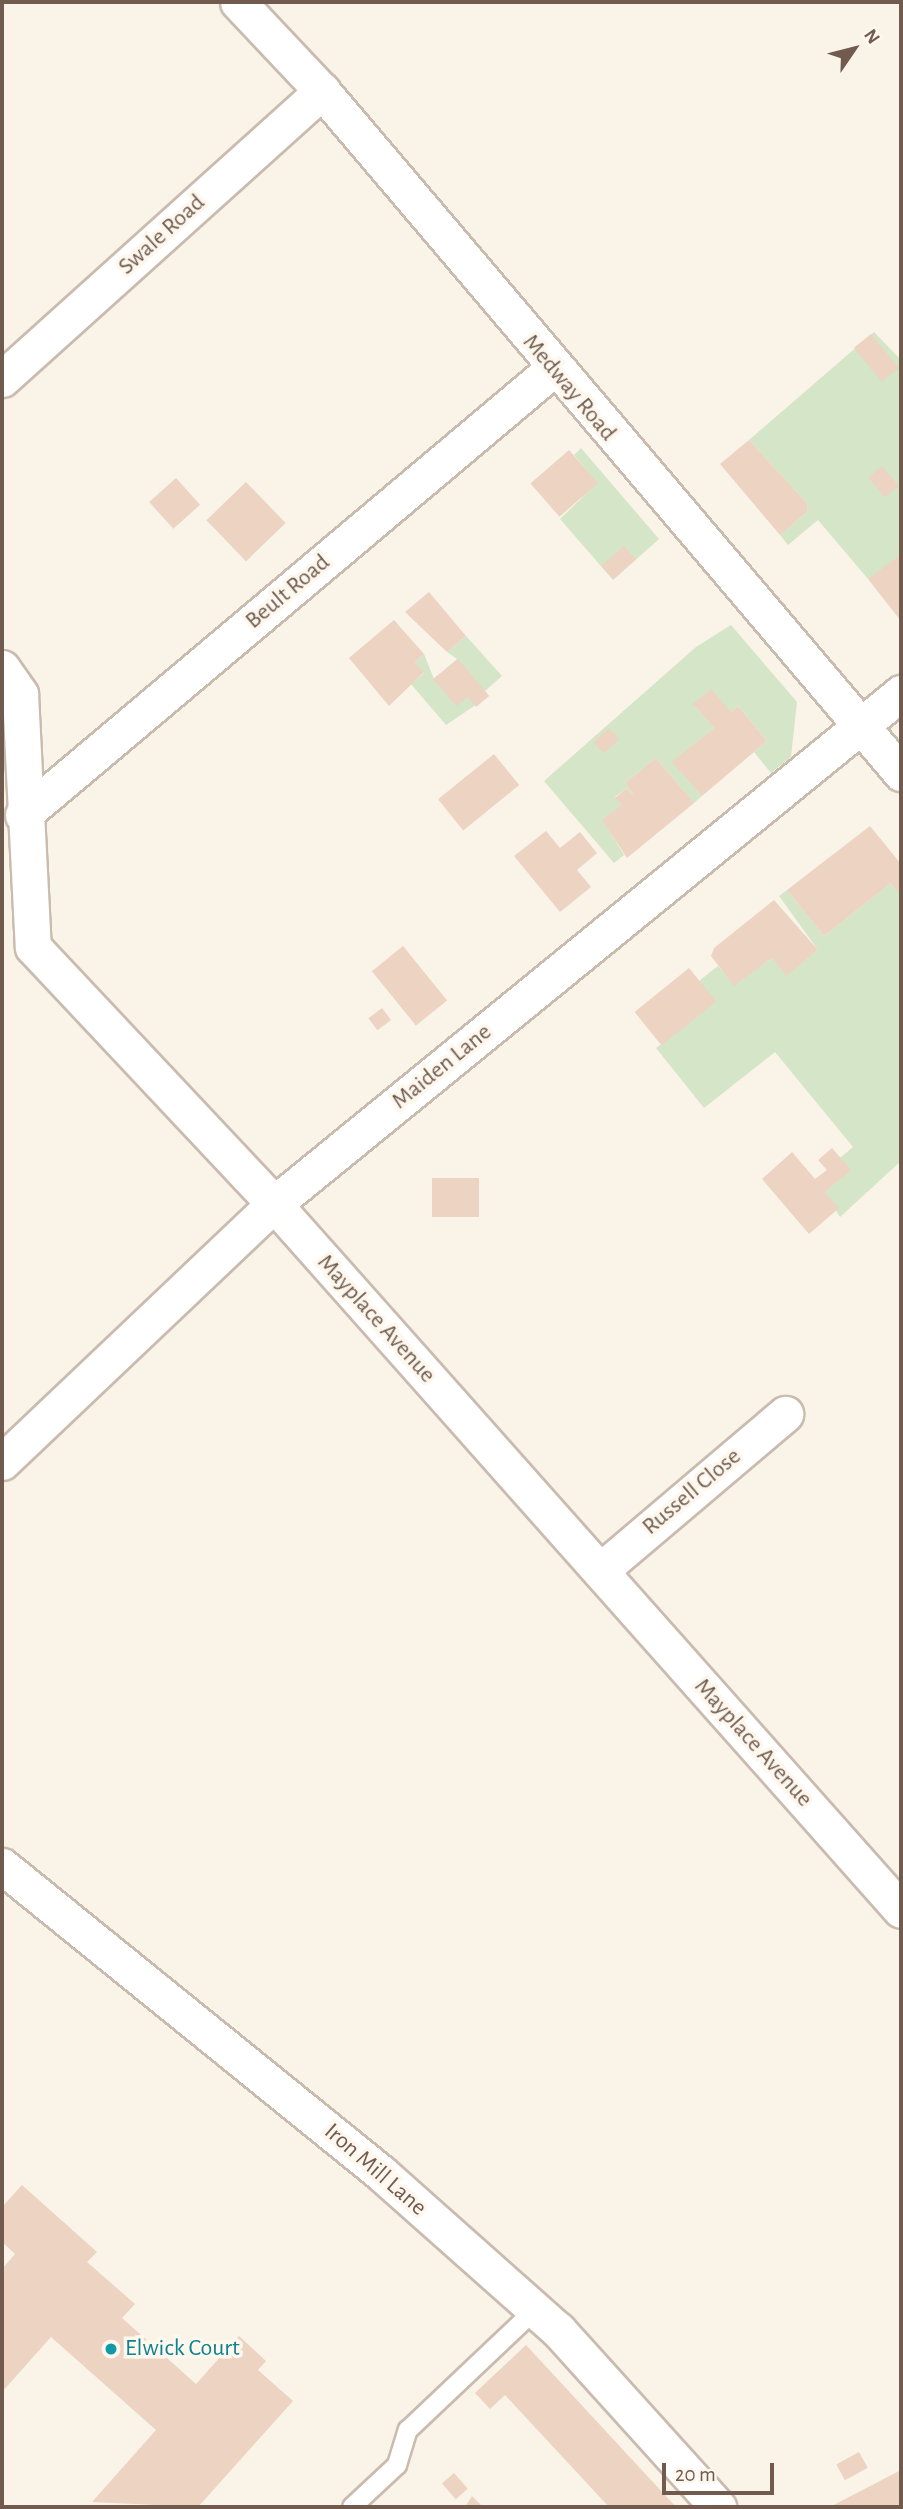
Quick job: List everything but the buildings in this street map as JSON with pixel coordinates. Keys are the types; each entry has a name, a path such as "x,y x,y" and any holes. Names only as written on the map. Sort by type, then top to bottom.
{"street":[{"name":"Medway Road","path":"238,2 322,91 553,369 901,774"},
{"name":"Swale Road","path":"2,379 322,91"},
{"name":"Beult Road","path":"23,815 553,369"},
{"name":"Mayplace Avenue","path":"2,668 20,694 23,815 33,947 274,1204 901,1910"},
{"name":"Maiden Lane","path":"2,1462 274,1204 901,694"},
{"name":"Russell Close","path":"600,1571 785,1414"},
{"name":"Iron Mill Lane","path":"2,1866 238,2053 535,2310 718,2507"}],"lane":[{"path":"352,2507 397,2465 408,2430 535,2310"}],"green space":[{"path":"874,332 901,360 901,559 868,579 818,520 788,545 780,535 808,511 806,502 749,440"},
{"path":"581,448 659,539 613,580 560,519 597,483 574,455"},
{"path":"731,625 797,702 791,757 771,773 754,752 767,741 738,706 731,712 694,705 714,728 673,762 702,796 694,803 656,758 625,783 634,795 626,789 615,797 621,805 603,820 624,855 614,863 544,781 696,647"},
{"path":"466,636 502,676 485,691 489,696 446,725 411,684 424,673 415,662 424,654 434,679 457,659 447,652"},
{"path":"891,883 901,894 901,1161 840,1217 825,1192 850,1170 840,1158 853,1147 775,1052 704,1108 656,1048 715,1002 699,981 718,966 735,985 772,958 786,975 818,950 779,896 787,890 824,936"}],"place":[{"name":"Elwick Court","path":"111,2349"}]}
